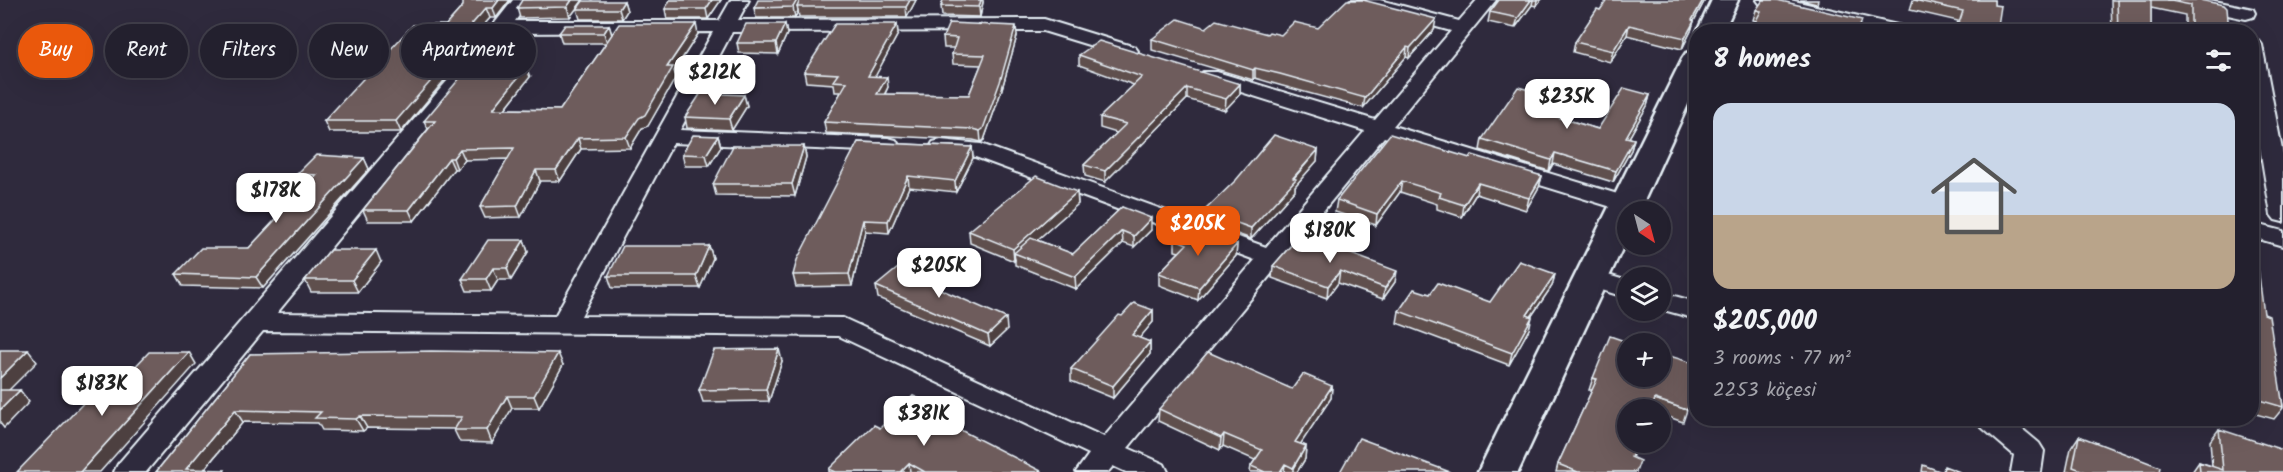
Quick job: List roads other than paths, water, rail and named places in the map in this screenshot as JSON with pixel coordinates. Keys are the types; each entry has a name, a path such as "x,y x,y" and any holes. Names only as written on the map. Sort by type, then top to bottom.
{"main road":[{"path":"1714,24 1725,0"},
{"path":"1628,201 1689,84"},
{"path":"1498,472 1617,223"}],"street":[{"path":"503,24 522,0"},
{"path":"563,325 740,0"},
{"path":"1359,0 1463,28"},
{"path":"1099,462 1487,0"},
{"path":"1766,0 1869,24"},
{"path":"2183,0 2244,6 2247,24"},
{"path":"536,27 1044,25 1144,56"},
{"path":"1189,70 1617,201"},
{"path":"129,472 458,78"},
{"path":"2259,117 2283,215"},
{"path":"666,136 973,148 1270,257"},
{"path":"2259,232 2283,238"},
{"path":"1591,278 1617,286"},
{"path":"1671,303 1689,309"},
{"path":"255,322 843,327 1099,462 1153,472"},
{"path":"1999,426 2029,451 2026,472"}]}
